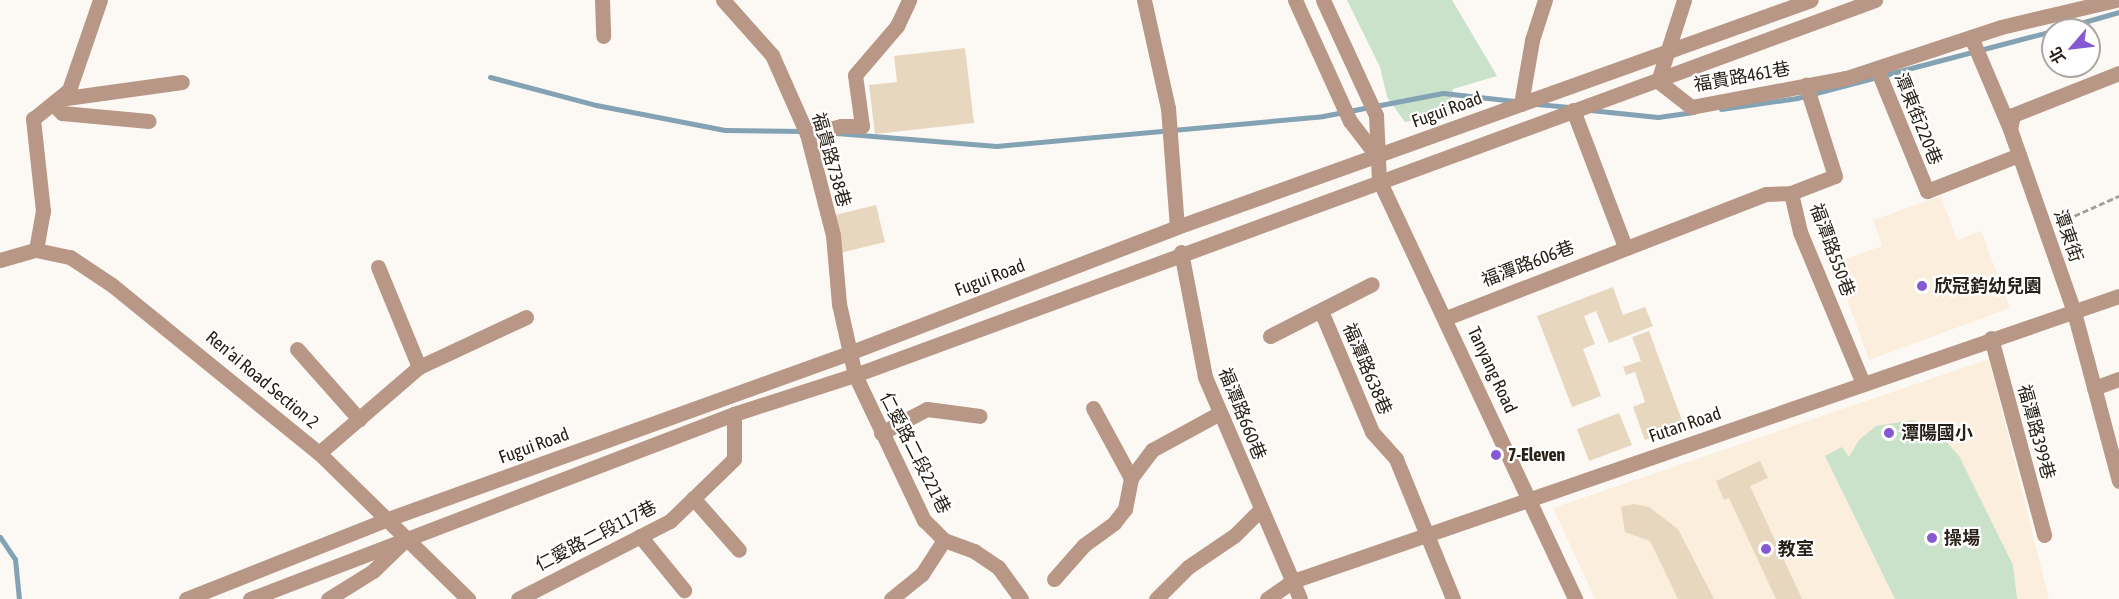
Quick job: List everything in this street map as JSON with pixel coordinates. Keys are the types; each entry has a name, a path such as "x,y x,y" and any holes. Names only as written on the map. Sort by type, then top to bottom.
{"street":[{"path":"36,250 43,211 33,119 69,90 100,0"},
{"path":"602,0 603,36"},
{"name":"福貴路738巷","path":"723,0 772,56 807,134 832,235 839,304 849,353"},
{"path":"807,134 841,126 862,126 855,75 897,26 909,0"},
{"path":"1144,0 1168,108 1177,227"},
{"path":"1295,0 1350,121 1377,156"},
{"name":"Tanyang Road","path":"1323,0 1376,115 1379,180 1446,318 1575,599"},
{"path":"1521,104 1532,40 1545,0"},
{"path":"1658,81 1684,0"},
{"name":"Fugui Road","path":"186,599 388,519 849,353 1177,227 1811,0"},
{"path":"250,599 734,414 855,375 1181,252 1658,81 1875,0"},
{"name":"福貴路461巷","path":"1658,81 1692,107 1876,69 1971,37 2115,0"},
{"name":"潭東街","path":"1971,37 2010,129 2074,312 2119,481"},
{"name":"潭東街220巷","path":"1876,69 1926,191 2019,155"},
{"path":"2010,129 2013,116 2119,73"},
{"path":"56,102 182,82"},
{"path":"1791,193 1835,176 1806,85"},
{"path":"56,102 62,113 149,121"},
{"path":"1573,110 1625,248"},
{"name":"福潭路550巷","path":"1625,248 1766,194 1791,193 1800,232 1863,383"},
{"name":"福潭路606巷","path":"1446,318 1625,248"},
{"name":"Ren’ai Road Section 2","path":"0,260 36,250 70,257 112,285 319,453 468,599"},
{"name":"福潭路660巷","path":"1181,252 1205,377 1300,599"},
{"path":"378,267 419,367"},
{"path":"1270,336 1372,284"},
{"name":"Futan Road","path":"1267,599 1293,582 1991,338 2119,296"},
{"name":"福潭路638巷","path":"1320,311 1372,432 1396,459 1453,599"},
{"path":"319,453 419,367 526,317"},
{"name":"福潭路399巷","path":"1991,338 2044,535"},
{"path":"297,350 359,419"},
{"name":"仁愛路二段221巷","path":"849,353 855,375 924,520 944,540 974,552 998,567 1021,599"},
{"path":"2094,388 2119,379"},
{"path":"1093,408 1131,478"},
{"path":"881,432 927,409 980,416"},
{"path":"1054,579 1084,545 1114,523 1125,508 1131,478 1152,450 1220,413"},
{"name":"仁愛路二段117巷","path":"518,599 670,521 734,459 734,414"},
{"path":"693,498 739,550"},
{"path":"1156,599 1188,567 1235,535 1260,510"},
{"path":"640,536 684,590"},
{"path":"328,599 373,571 408,538"},
{"path":"891,599 922,574 944,540"}],"path":[{"path":"2045,229 2119,196"}],"shaded area":[{"name":"欣冠鈞幼兒園","path":"1941,196 1957,240 1981,231 2010,308 1869,360 1834,263 1882,246 1873,220"},
{"name":"潭陽國小","path":"1989,359 2049,599 1595,599 1553,508"}],"green space":[{"path":"1347,0 1452,0 1497,76 1453,89 1450,115 1405,122 1387,97 1380,67"},
{"path":"1913,420 1935,429 1959,456 2013,565 2017,599 1895,599 1825,456 1842,447 1849,457 1859,440 1876,426"}],"building":[{"path":"965,48 974,123 875,134 869,85 897,82 894,56"},
{"path":"876,205 885,242 840,253 831,216"},
{"path":"1613,287 1623,315 1645,307 1653,326 1609,343 1596,311 1584,316 1595,344 1583,349 1601,396 1572,407 1537,316"},
{"path":"1649,331 1684,426 1645,440 1633,407 1645,402 1635,372 1626,375 1623,367 1641,361 1632,337"},
{"path":"1619,413 1632,445 1589,461 1577,429"},
{"name":"教室","path":"1760,461 1768,478 1750,486 1802,599 1776,599 1729,498 1724,500 1716,481"},
{"path":"1634,504 1649,507 1678,529 1714,599 1678,599 1650,541 1625,532 1621,507"}],"waterway":[{"path":"2098,18 2119,12"},
{"path":"1721,109 1797,98 2041,34"},
{"path":"490,77 596,105 725,130 803,131"},
{"path":"836,133 996,146 1323,116 1443,93 1515,101"},
{"path":"1536,104 1569,107"},
{"path":"1590,110 1658,117 1694,112"},
{"path":"0,537 15,559 19,599"}],"place":[{"name":"欣冠鈞幼兒園","path":"1922,286"},
{"name":"潭陽國小","path":"1889,433"},
{"name":"7-Eleven","path":"1496,455"},
{"name":"操場","path":"1932,538"},
{"name":"教室","path":"1766,549"}]}
